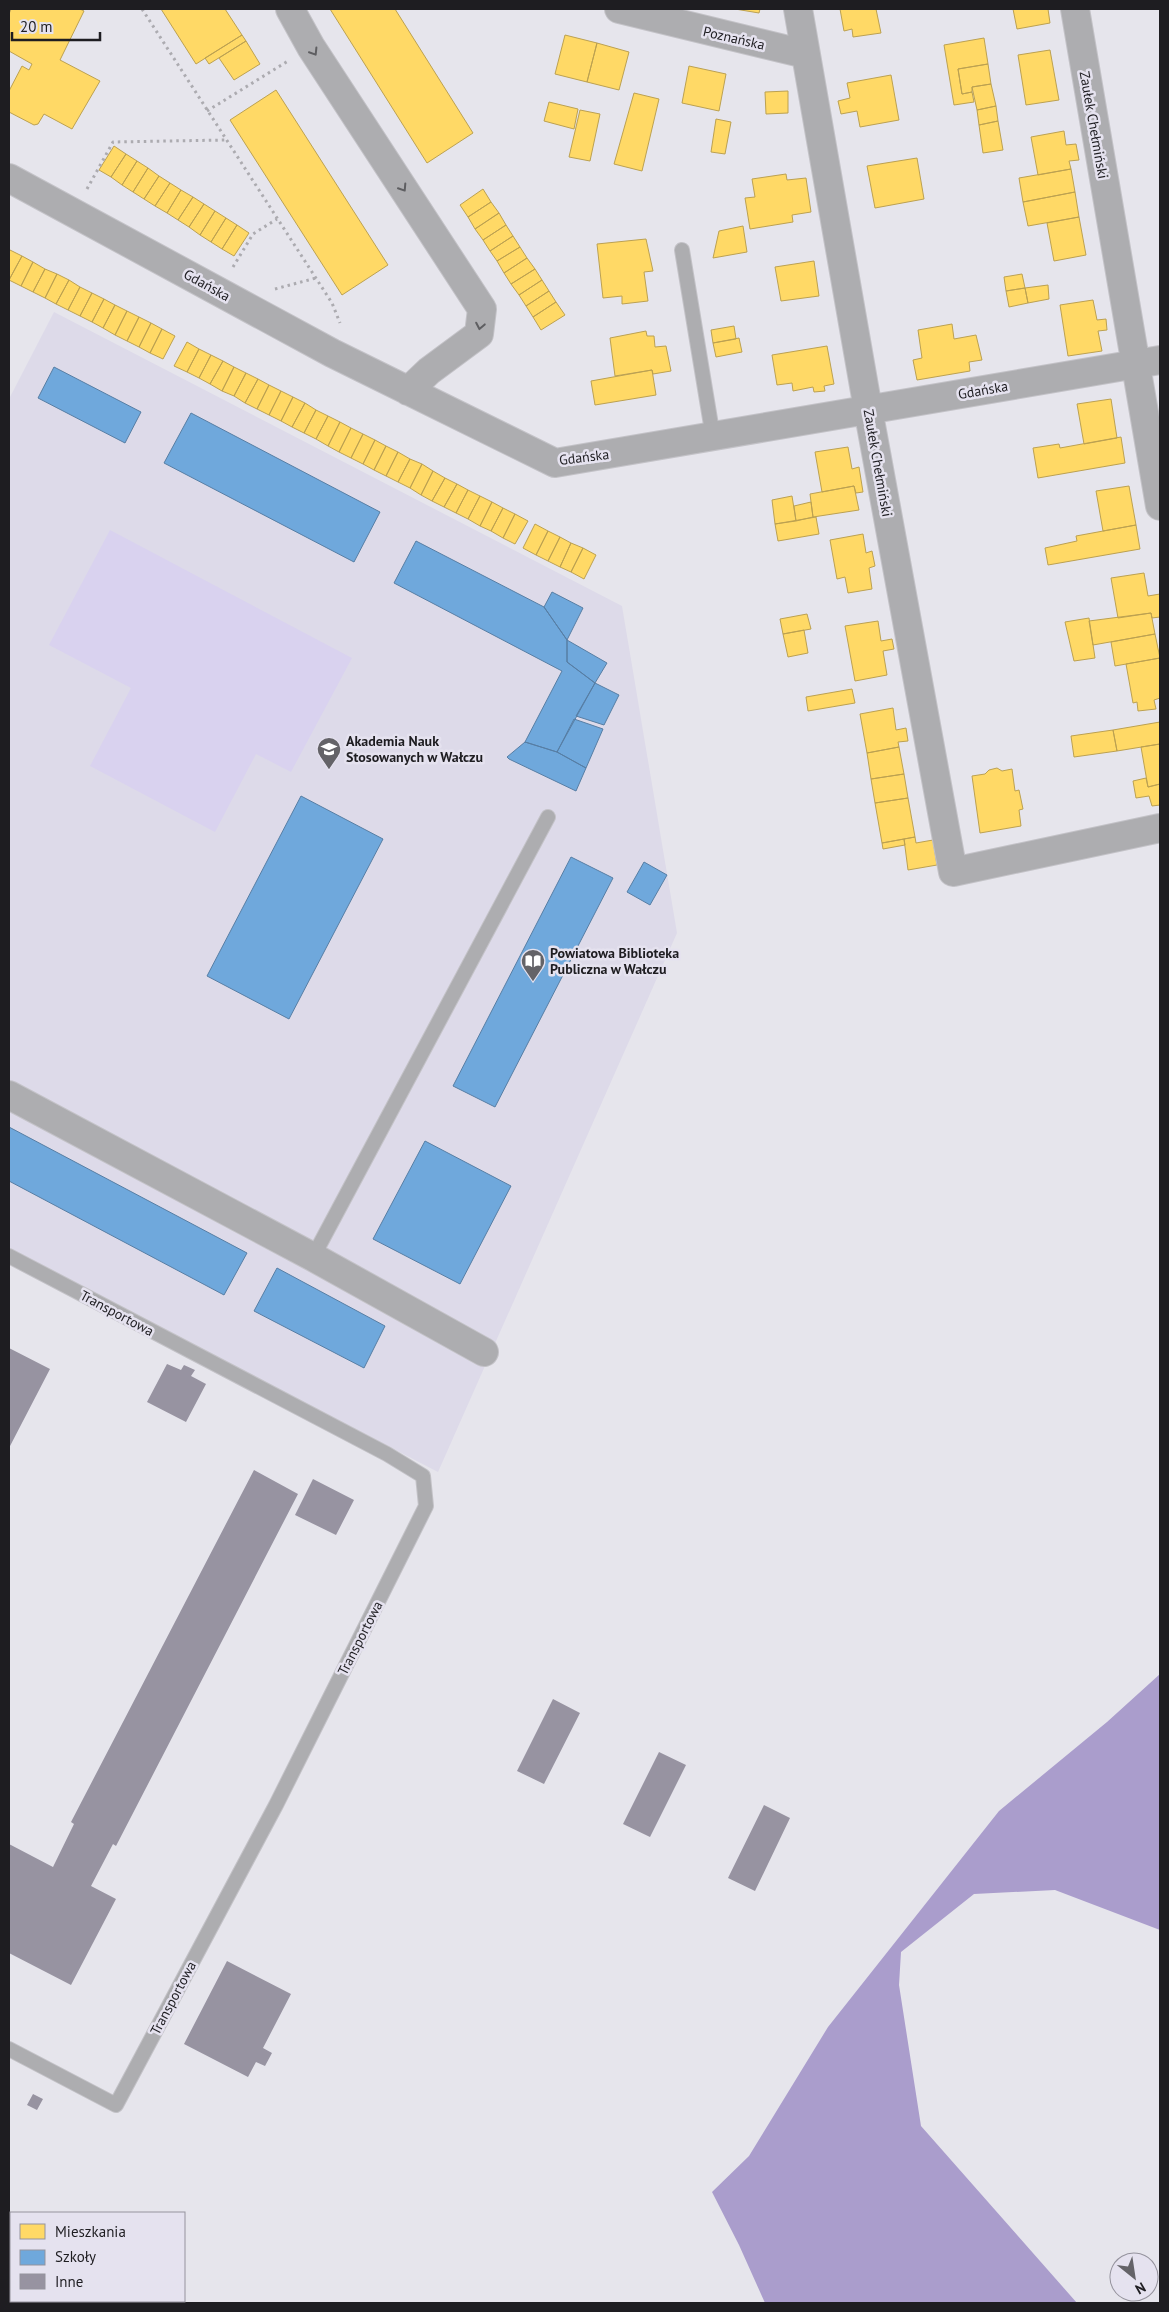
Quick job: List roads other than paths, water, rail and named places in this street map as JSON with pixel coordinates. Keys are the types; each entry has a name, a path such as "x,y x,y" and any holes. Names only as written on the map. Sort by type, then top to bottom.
{"street":[{"path":"290,9 310,47 482,309 479,334 429,371 408,391"},
{"name":"Poznańska","path":"619,9 804,54"},
{"path":"798,9 804,54"},
{"name":"Zaułek Chełmiński","path":"1075,9 1148,362 1160,506"},
{"name":"Zaułek Chełmiński","path":"804,54 952,872 1160,828"},
{"name":"Gdańska","path":"9,178 332,353 555,463 1148,362"},
{"path":"9,1095 313,1257 484,1352"}],"lane":[{"path":"682,250 713,437"},
{"path":"313,1257 548,817"},
{"name":"Transportowa","path":"9,1256 387,1454 423,1476 426,1506 276,1805 116,2105 9,2049"}],"place":[{"name":"Akademia Nauk Stosowanych w Wałczu","path":"329,770"},
{"name":"Powiatowa Biblioteka Publiczna w Wałczu","path":"533,982"}]}
